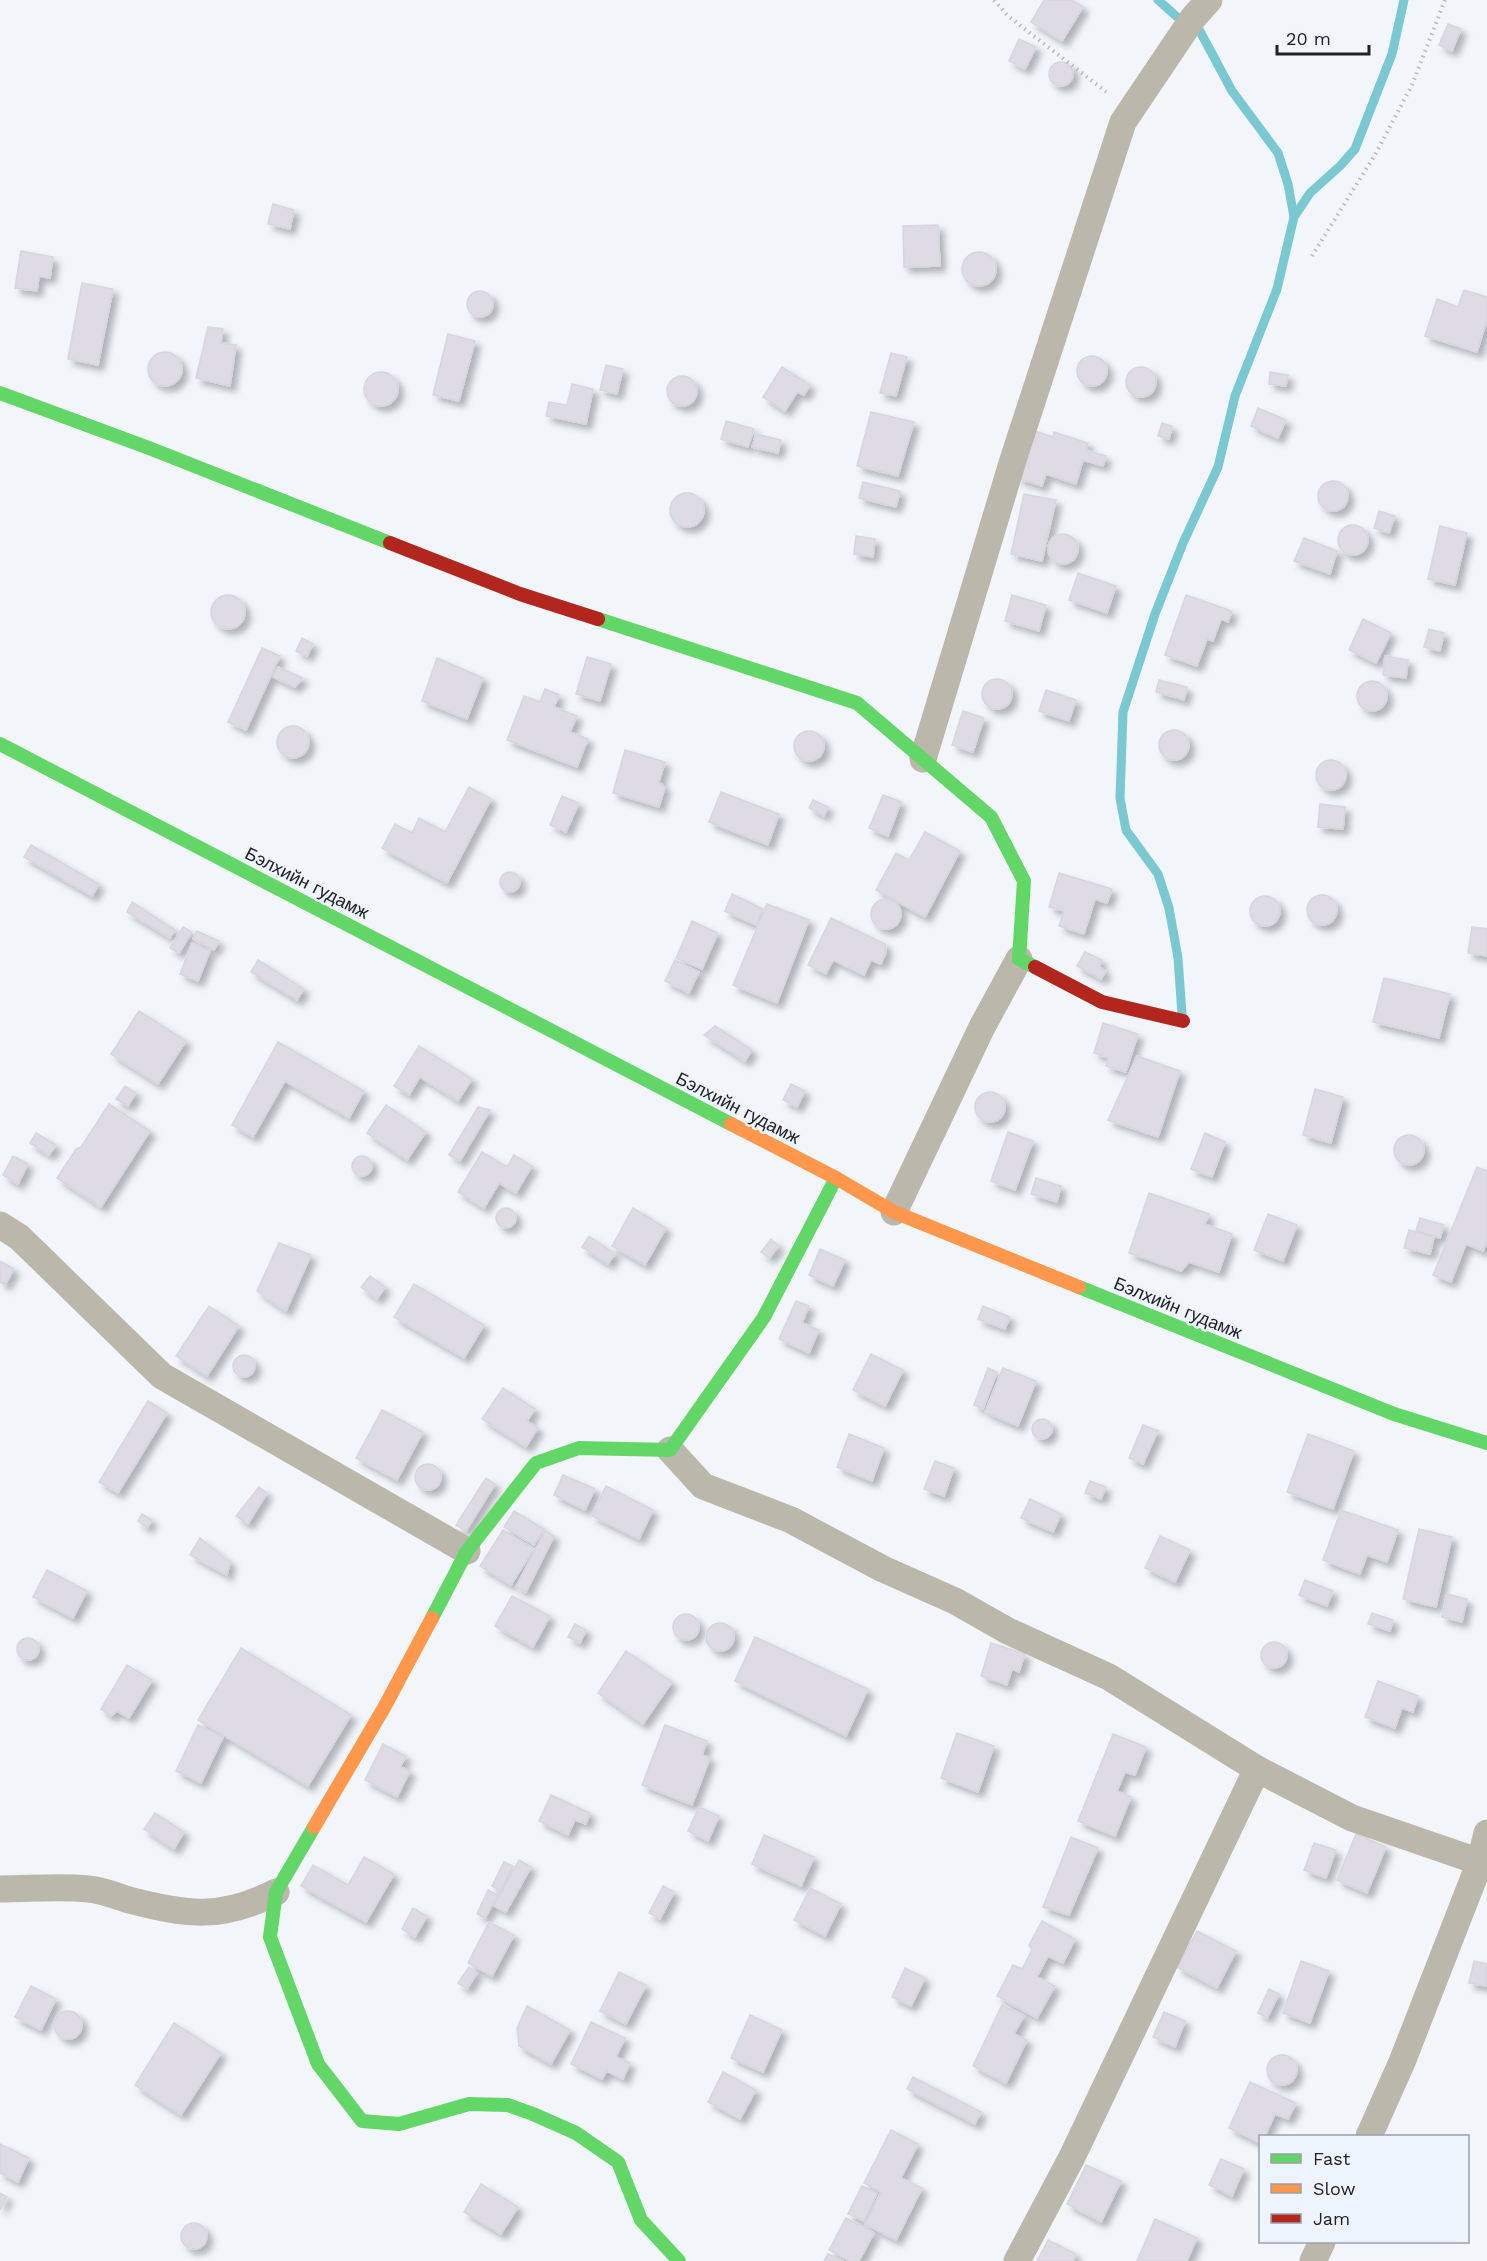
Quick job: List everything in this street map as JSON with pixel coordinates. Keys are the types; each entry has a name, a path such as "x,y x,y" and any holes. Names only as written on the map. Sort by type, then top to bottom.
{"street":[{"path":"923,759 1013,460 1123,122 1193,18 1209,0"},
{"path":"0,393 148,448 520,594 857,704 991,817 1024,881 1019,959 982,1027 894,1212"},
{"name":"Бэлхийн гудамж","path":"0,744 836,1179 894,1212 1394,1414 1487,1443"},
{"path":"1019,959 1102,1002 1183,1021"},
{"path":"670,1450 764,1317 836,1179"},
{"path":"0,1225 19,1237 162,1376 467,1551"},
{"path":"679,2261 641,2220 618,2162 576,2133 533,2114 508,2105 469,2104 399,2124 362,2121 318,2064 270,1937 276,1892 384,1706 467,1551 536,1463 579,1448 670,1450 703,1486 791,1520 883,1569 955,1600 1008,1631 1108,1677 1257,1769 1352,1818 1480,1862"},
{"path":"1017,2261 1072,2157 1257,1769"},
{"path":"1369,2135 1402,2062 1480,1862 1487,1833"},
{"path":"0,1889 89,1889 165,1909 193,1913 222,1911 254,1903 276,1892"},
{"path":"1314,2261 1321,2243"}],"path":[{"path":"994,0 1008,16 1118,101 1123,122"},
{"path":"1312,256 1376,153 1412,85 1445,0"}],"building":[{"path":"1044,0 1072,0 1083,7 1062,41 1031,22"},
{"path":"1448,24 1461,29 1452,51 1439,45"},
{"path":"1019,39 1036,47 1025,69 1009,61"},
{"path":"1061,62 1070,65 1073,74 1070,83 1061,86 1052,83 1049,74 1052,65"},
{"path":"273,204 294,210 290,229 268,224"},
{"path":"938,225 940,266 904,267 903,226"},
{"path":"21,251 53,257 50,278 39,276 37,291 15,288"},
{"path":"979,252 991,257 996,269 991,281 979,286 967,281 962,269 967,257"},
{"path":"82,283 113,289 98,365 68,359"},
{"path":"1464,290 1487,297 1487,320 1477,352 1425,336 1437,299 1458,307"},
{"path":"480,291 489,295 493,304 489,313 480,317 471,313 467,304 471,295"},
{"path":"208,327 223,329 221,343 236,345 230,386 196,378"},
{"path":"448,334 475,341 459,401 433,395"},
{"path":"165,352 177,357 182,369 177,381 165,386 153,381 148,369 153,357"},
{"path":"891,353 907,357 896,396 880,393"},
{"path":"1092,356 1102,361 1107,371 1102,381 1092,386 1082,381 1077,371 1082,361"},
{"path":"606,365 623,369 617,394 600,390"},
{"path":"782,367 810,385 804,395 797,392 785,411 763,397"},
{"path":"1141,367 1151,372 1156,382 1151,392 1141,397 1131,392 1126,382 1131,372"},
{"path":"381,372 393,377 398,389 393,401 381,406 369,401 364,389 369,377"},
{"path":"1270,372 1288,375 1286,386 1269,384"},
{"path":"682,376 692,381 697,391 692,401 682,406 672,401 667,391 672,381"},
{"path":"572,384 593,389 586,424 546,416 549,402 567,405"},
{"path":"1258,408 1286,420 1278,438 1251,426"},
{"path":"871,412 914,422 898,476 857,466"},
{"path":"726,421 754,429 748,447 721,439"},
{"path":"1162,423 1172,426 1169,439 1158,436"},
{"path":"1032,430 1053,437 1054,432 1088,443 1086,450 1106,456 1103,466 1083,460 1076,484 1046,474 1042,486 1017,478"},
{"path":"756,434 781,440 778,453 752,447"},
{"path":"1333,481 1343,486 1348,496 1343,506 1333,511 1323,506 1318,496 1323,486"},
{"path":"863,482 900,491 896,507 859,498"},
{"path":"687,493 699,498 704,510 699,522 687,527 675,522 670,510 675,498"},
{"path":"1024,494 1056,500 1042,561 1011,554"},
{"path":"1379,511 1395,516 1389,533 1374,528"},
{"path":"1353,525 1363,530 1368,540 1363,550 1353,555 1343,550 1338,540 1343,530"},
{"path":"1440,526 1467,533 1455,585 1428,579"},
{"path":"1063,534 1073,539 1078,549 1073,559 1063,564 1053,559 1048,549 1053,539"},
{"path":"856,536 875,539 873,557 854,554"},
{"path":"1304,538 1337,551 1330,574 1294,561"},
{"path":"1078,573 1116,586 1107,613 1069,600"},
{"path":"228,595 240,600 245,612 240,624 228,629 216,624 211,612 216,600"},
{"path":"1012,595 1046,605 1039,631 1005,621"},
{"path":"1186,595 1232,611 1228,622 1221,619 1213,641 1207,639 1197,666 1165,655"},
{"path":"1363,619 1391,633 1376,663 1349,650"},
{"path":"1429,629 1444,633 1440,651 1424,647"},
{"path":"302,638 313,644 307,656 296,651"},
{"path":"262,648 280,656 246,730 228,722"},
{"path":"1385,656 1408,660 1406,678 1383,675"},
{"path":"587,657 611,664 600,701 576,694"},
{"path":"437,658 483,678 467,719 422,701"},
{"path":"278,667 303,678 295,687 273,677"},
{"path":"997,679 1007,684 1012,694 1007,704 997,709 987,704 982,694 987,684"},
{"path":"1159,680 1187,687 1184,700 1156,692"},
{"path":"1372,681 1382,686 1387,696 1382,706 1372,711 1362,706 1357,696 1362,686"},
{"path":"545,689 559,695 554,707 577,716 570,732 588,739 577,767 507,740 524,696 540,702"},
{"path":"1046,690 1076,700 1069,721 1039,711"},
{"path":"963,711 984,718 973,752 952,745"},
{"path":"293,726 304,731 309,742 304,753 293,758 282,753 277,742 282,731"},
{"path":"1174,730 1184,735 1189,745 1184,755 1174,760 1164,755 1159,745 1164,735"},
{"path":"809,731 819,736 824,746 819,756 809,761 799,756 794,746 799,736"},
{"path":"625,750 665,762 659,782 665,787 659,807 613,793"},
{"path":"1331,760 1341,765 1346,775 1341,785 1331,790 1321,785 1316,775 1321,765"},
{"path":"469,787 491,799 447,883 382,848 395,824 412,833 419,818 445,832"},
{"path":"721,792 779,814 768,845 709,822"},
{"path":"883,795 901,802 888,836 869,828"},
{"path":"562,796 579,803 566,832 550,825"},
{"path":"813,800 828,807 824,816 809,808"},
{"path":"1320,804 1345,807 1343,829 1318,827"},
{"path":"925,832 960,851 925,917 876,890 896,853 909,860"},
{"path":"31,845 99,884 92,896 24,857"},
{"path":"506,872 514,872 520,878 520,886 514,892 506,892 500,886 500,878"},
{"path":"1059,873 1112,889 1107,903 1095,899 1084,934 1059,926 1064,911 1049,907"},
{"path":"732,894 763,909 756,925 725,911"},
{"path":"1322,895 1332,900 1337,910 1332,920 1322,925 1312,920 1307,910 1312,900"},
{"path":"1265,896 1275,901 1280,911 1275,921 1265,926 1255,921 1250,911 1255,901"},
{"path":"886,899 896,904 901,914 896,924 886,929 876,924 871,914 876,904"},
{"path":"132,902 175,930 170,938 127,912"},
{"path":"767,904 809,920 777,1003 733,985"},
{"path":"831,918 885,944 886,953 881,964 871,960 864,975 833,960 826,974 808,965"},
{"path":"692,921 718,933 702,969 676,958"},
{"path":"183,927 192,932 179,953 170,948"},
{"path":"1472,927 1487,929 1487,956 1468,953"},
{"path":"197,931 219,941 214,950 193,939"},
{"path":"192,943 210,951 198,981 180,974"},
{"path":"1085,952 1102,960 1099,967 1106,971 1101,979 1077,966"},
{"path":"258,960 304,989 297,1000 251,972"},
{"path":"675,960 699,972 689,993 665,981"},
{"path":"1384,978 1450,994 1439,1038 1373,1022"},
{"path":"139,1011 186,1041 158,1084 111,1054"},
{"path":"1103,1023 1138,1034 1126,1072 1106,1066 1109,1058 1094,1053"},
{"path":"715,1026 752,1050 745,1061 704,1035"},
{"path":"278,1042 364,1091 349,1118 285,1081 253,1137 232,1125"},
{"path":"419,1046 472,1079 458,1101 420,1077 409,1095 394,1086"},
{"path":"1137,1056 1180,1071 1158,1137 1108,1120"},
{"path":"791,1084 805,1091 797,1107 783,1100"},
{"path":"125,1086 136,1093 128,1106 116,1099"},
{"path":"1315,1089 1343,1097 1331,1143 1303,1135"},
{"path":"990,1092 1000,1097 1005,1107 1000,1117 990,1122 980,1117 975,1107 980,1097"},
{"path":"109,1104 150,1131 101,1207 57,1178 76,1149 81,1147"},
{"path":"386,1105 426,1132 407,1160 367,1133"},
{"path":"478,1107 490,1110 460,1161 449,1155"},
{"path":"1008,1132 1033,1141 1015,1190 991,1181"},
{"path":"36,1133 56,1145 49,1155 30,1143"},
{"path":"1205,1133 1225,1142 1212,1177 1191,1169"},
{"path":"1409,1135 1419,1140 1424,1150 1419,1160 1409,1165 1399,1160 1394,1150 1399,1140"},
{"path":"482,1152 507,1167 514,1155 532,1166 516,1193 499,1183 484,1208 458,1192"},
{"path":"13,1156 28,1164 18,1184 3,1175"},
{"path":"358,1156 366,1156 372,1162 372,1170 366,1176 358,1176 352,1170 352,1162"},
{"path":"1477,1167 1487,1171 1487,1241 1483,1251 1466,1244 1451,1282 1433,1275"},
{"path":"1036,1178 1061,1186 1057,1202 1031,1194"},
{"path":"1149,1193 1209,1214 1205,1224 1232,1234 1219,1272 1189,1262 1181,1271 1129,1253"},
{"path":"502,1208 510,1208 516,1214 516,1222 510,1228 502,1228 496,1222 496,1214"},
{"path":"633,1208 666,1228 645,1265 612,1246"},
{"path":"1268,1214 1297,1225 1283,1261 1254,1250"},
{"path":"1420,1218 1444,1225 1440,1238 1416,1231"},
{"path":"1409,1230 1434,1237 1430,1254 1404,1248"},
{"path":"589,1236 615,1254 608,1264 582,1247"},
{"path":"771,1239 779,1246 769,1258 761,1252"},
{"path":"279,1243 311,1255 286,1311 257,1291"},
{"path":"820,1249 845,1260 833,1286 809,1275"},
{"path":"0,1261 14,1269 5,1285 0,1282"},
{"path":"370,1276 385,1287 377,1299 361,1287"},
{"path":"414,1284 484,1325 464,1358 394,1317"},
{"path":"796,1301 809,1306 802,1323 819,1330 809,1353 779,1339"},
{"path":"209,1306 239,1326 207,1376 176,1356"},
{"path":"983,1306 1010,1317 1005,1329 978,1319"},
{"path":"871,1354 903,1370 885,1406 853,1390"},
{"path":"244,1355 252,1358 255,1366 252,1374 244,1377 236,1374 233,1366 236,1358"},
{"path":"988,1368 997,1372 983,1409 974,1405"},
{"path":"1003,1368 1036,1381 1018,1426 985,1412"},
{"path":"503,1388 535,1409 527,1421 538,1428 526,1447 482,1419"},
{"path":"148,1401 167,1413 118,1493 99,1482"},
{"path":"382,1410 423,1432 397,1480 356,1458"},
{"path":"1038,1419 1046,1419 1052,1425 1052,1433 1046,1439 1038,1439 1032,1433 1032,1425"},
{"path":"1143,1425 1158,1431 1143,1464 1129,1458"},
{"path":"849,1434 884,1448 872,1481 837,1467"},
{"path":"1308,1434 1354,1451 1333,1509 1287,1492"},
{"path":"935,1461 954,1468 944,1496 924,1489"},
{"path":"428,1464 437,1468 441,1477 437,1486 428,1490 419,1486 415,1477 419,1468"},
{"path":"563,1475 595,1489 585,1510 554,1495"},
{"path":"486,1478 495,1484 466,1531 456,1525"},
{"path":"1090,1481 1106,1487 1101,1499 1085,1493"},
{"path":"606,1486 653,1510 639,1539 592,1516"},
{"path":"259,1487 267,1493 248,1524 236,1516"},
{"path":"1030,1499 1061,1514 1053,1532 1021,1518"},
{"path":"1341,1510 1398,1530 1387,1562 1367,1555 1360,1574 1323,1560"},
{"path":"514,1511 544,1529 534,1545 504,1527"},
{"path":"142,1514 152,1520 147,1528 138,1521"},
{"path":"1419,1529 1452,1537 1436,1607 1403,1599"},
{"path":"503,1530 534,1549 511,1585 480,1566"},
{"path":"545,1531 554,1536 526,1592 516,1587"},
{"path":"1160,1536 1190,1550 1175,1582 1145,1568"},
{"path":"200,1538 230,1562 227,1575 190,1555"},
{"path":"47,1570 87,1591 73,1618 33,1597"},
{"path":"1305,1580 1333,1591 1327,1606 1299,1595"},
{"path":"1447,1594 1467,1599 1462,1622 1442,1617"},
{"path":"512,1596 550,1616 533,1647 495,1626"},
{"path":"1372,1613 1393,1620 1390,1631 1368,1624"},
{"path":"686,1614 695,1618 699,1627 695,1636 686,1640 677,1636 673,1627 677,1618"},
{"path":"720,1623 730,1627 734,1637 730,1647 720,1651 710,1647 706,1637 710,1627"},
{"path":"575,1624 586,1630 580,1643 568,1637"},
{"path":"755,1637 868,1689 846,1736 735,1681"},
{"path":"28,1638 36,1641 39,1649 36,1657 28,1660 20,1657 17,1649 20,1641"},
{"path":"1274,1642 1283,1646 1287,1655 1283,1664 1274,1668 1265,1664 1261,1655 1265,1646"},
{"path":"991,1643 1025,1654 1019,1672 1012,1669 1007,1685 981,1676"},
{"path":"241,1648 351,1715 308,1786 198,1720"},
{"path":"626,1651 672,1682 643,1724 598,1693"},
{"path":"127,1665 152,1680 129,1718 117,1711 111,1716 101,1709"},
{"path":"1378,1681 1418,1696 1413,1712 1402,1708 1395,1728 1365,1717"},
{"path":"198,1725 223,1737 201,1783 176,1771"},
{"path":"665,1725 707,1741 702,1755 710,1758 692,1805 642,1785"},
{"path":"957,1733 994,1746 978,1792 941,1778"},
{"path":"1113,1734 1146,1747 1135,1775 1125,1772 1117,1791 1131,1797 1115,1836 1078,1821"},
{"path":"383,1744 406,1756 400,1767 410,1771 397,1797 365,1780"},
{"path":"551,1795 590,1813 586,1824 575,1820 568,1835 539,1821"},
{"path":"699,1807 719,1816 708,1841 688,1831"},
{"path":"155,1813 184,1832 174,1849 144,1829"},
{"path":"1356,1834 1386,1847 1367,1893 1337,1880"},
{"path":"764,1835 814,1857 801,1886 752,1864"},
{"path":"1071,1837 1098,1848 1069,1915 1043,1907"},
{"path":"1314,1843 1336,1850 1326,1878 1304,1870"},
{"path":"364,1857 394,1874 366,1922 301,1886 313,1865 348,1885"},
{"path":"519,1860 531,1867 506,1912 494,1906"},
{"path":"504,1862 513,1866 500,1891 492,1886"},
{"path":"663,1886 674,1892 660,1919 649,1913"},
{"path":"810,1888 841,1904 825,1936 794,1920"},
{"path":"488,1890 498,1895 485,1918 477,1914"},
{"path":"413,1908 427,1916 415,1937 402,1929"},
{"path":"1042,1921 1075,1939 1063,1963 1048,1956 1037,1977 1055,1986 1037,2018 997,1996 1013,1965 1022,1969 1032,1950 1029,1945"},
{"path":"489,1922 514,1935 492,1976 468,1963"},
{"path":"1197,1931 1236,1951 1217,1988 1177,1967"},
{"path":"1301,1961 1329,1971 1310,2023 1283,2013"},
{"path":"1474,1961 1487,1964 1486,1986 1469,1983"},
{"path":"469,1967 477,1973 467,1989 458,1983"},
{"path":"905,1968 925,1978 911,2006 892,1997"},
{"path":"619,1972 646,1985 626,2024 600,2011"},
{"path":"31,1986 56,1999 41,2030 15,2017"},
{"path":"1269,1989 1279,1994 1267,2018 1258,2013"},
{"path":"1002,2005 1024,2016 1014,2034 1027,2040 1006,2083 973,2066"},
{"path":"527,2006 570,2030 551,2064 519,2046 517,2028"},
{"path":"68,2011 78,2015 82,2025 78,2035 68,2039 58,2035 54,2025 58,2015"},
{"path":"1164,2012 1185,2021 1175,2047 1153,2037"},
{"path":"750,2015 782,2030 763,2072 731,2058"},
{"path":"591,2022 625,2038 616,2057 630,2063 623,2079 607,2071 602,2079 571,2064"},
{"path":"174,2023 221,2053 181,2115 135,2085"},
{"path":"1282,2055 1293,2059 1297,2070 1293,2081 1282,2085 1271,2081 1267,2070 1271,2059"},
{"path":"723,2072 756,2090 740,2119 708,2102"},
{"path":"913,2077 981,2112 975,2124 907,2089"},
{"path":"1250,2082 1296,2103 1288,2119 1275,2114 1265,2135 1259,2135 1259,2143 1229,2128"},
{"path":"891,2130 918,2144 901,2178 922,2188 896,2240 865,2224 881,2192 864,2183"},
{"path":"0,2144 29,2158 18,2182 0,2173"},
{"path":"1221,2159 1244,2169 1232,2196 1209,2185"},
{"path":"1086,2165 1121,2181 1101,2222 1067,2204"},
{"path":"481,2184 518,2207 501,2234 464,2212"},
{"path":"862,2186 877,2193 864,2221 848,2214"},
{"path":"0,2193 7,2197 0,2210"},
{"path":"846,2218 874,2233 859,2261 850,2261 829,2250"},
{"path":"1155,2219 1197,2238 1187,2261 1137,2261"},
{"path":"194,2223 203,2227 207,2236 203,2245 194,2249 185,2245 181,2236 185,2227"},
{"path":"1048,2240 1076,2254 1073,2261 1037,2261"},
{"path":"828,2254 843,2261 824,2261"}],"waterway":[{"path":"1158,0 1185,24"},
{"path":"1182,1014 1178,958 1169,908 1158,874 1126,830 1120,798 1123,712 1155,614 1183,543 1218,467 1235,396 1277,289 1294,217 1310,193 1355,149 1392,54 1404,0"},
{"path":"1195,22 1232,91 1278,153 1288,184 1294,217"}],"traffic: fast":[{"path":"0,393 149,448 390,543"},
{"path":"598,619 857,703 991,817 1024,881 1019,959 1035,967"},
{"path":"0,744 731,1124"},
{"path":"432,1618 467,1551 536,1463 579,1448 670,1450 764,1317 836,1178"},
{"path":"1079,1287 1394,1414 1487,1443"},
{"path":"314,1827 276,1892 270,1937 318,2064 362,2121 399,2124 469,2104 508,2105 533,2114 576,2133 618,2162 641,2220 679,2261"}],"traffic: slow":[{"path":"731,1124 836,1178 894,1212 1079,1287"},
{"path":"314,1827 385,1706 432,1618"}],"traffic: jam":[{"path":"390,543 520,594 598,619"},
{"path":"1035,967 1102,1002 1183,1021"}]}
